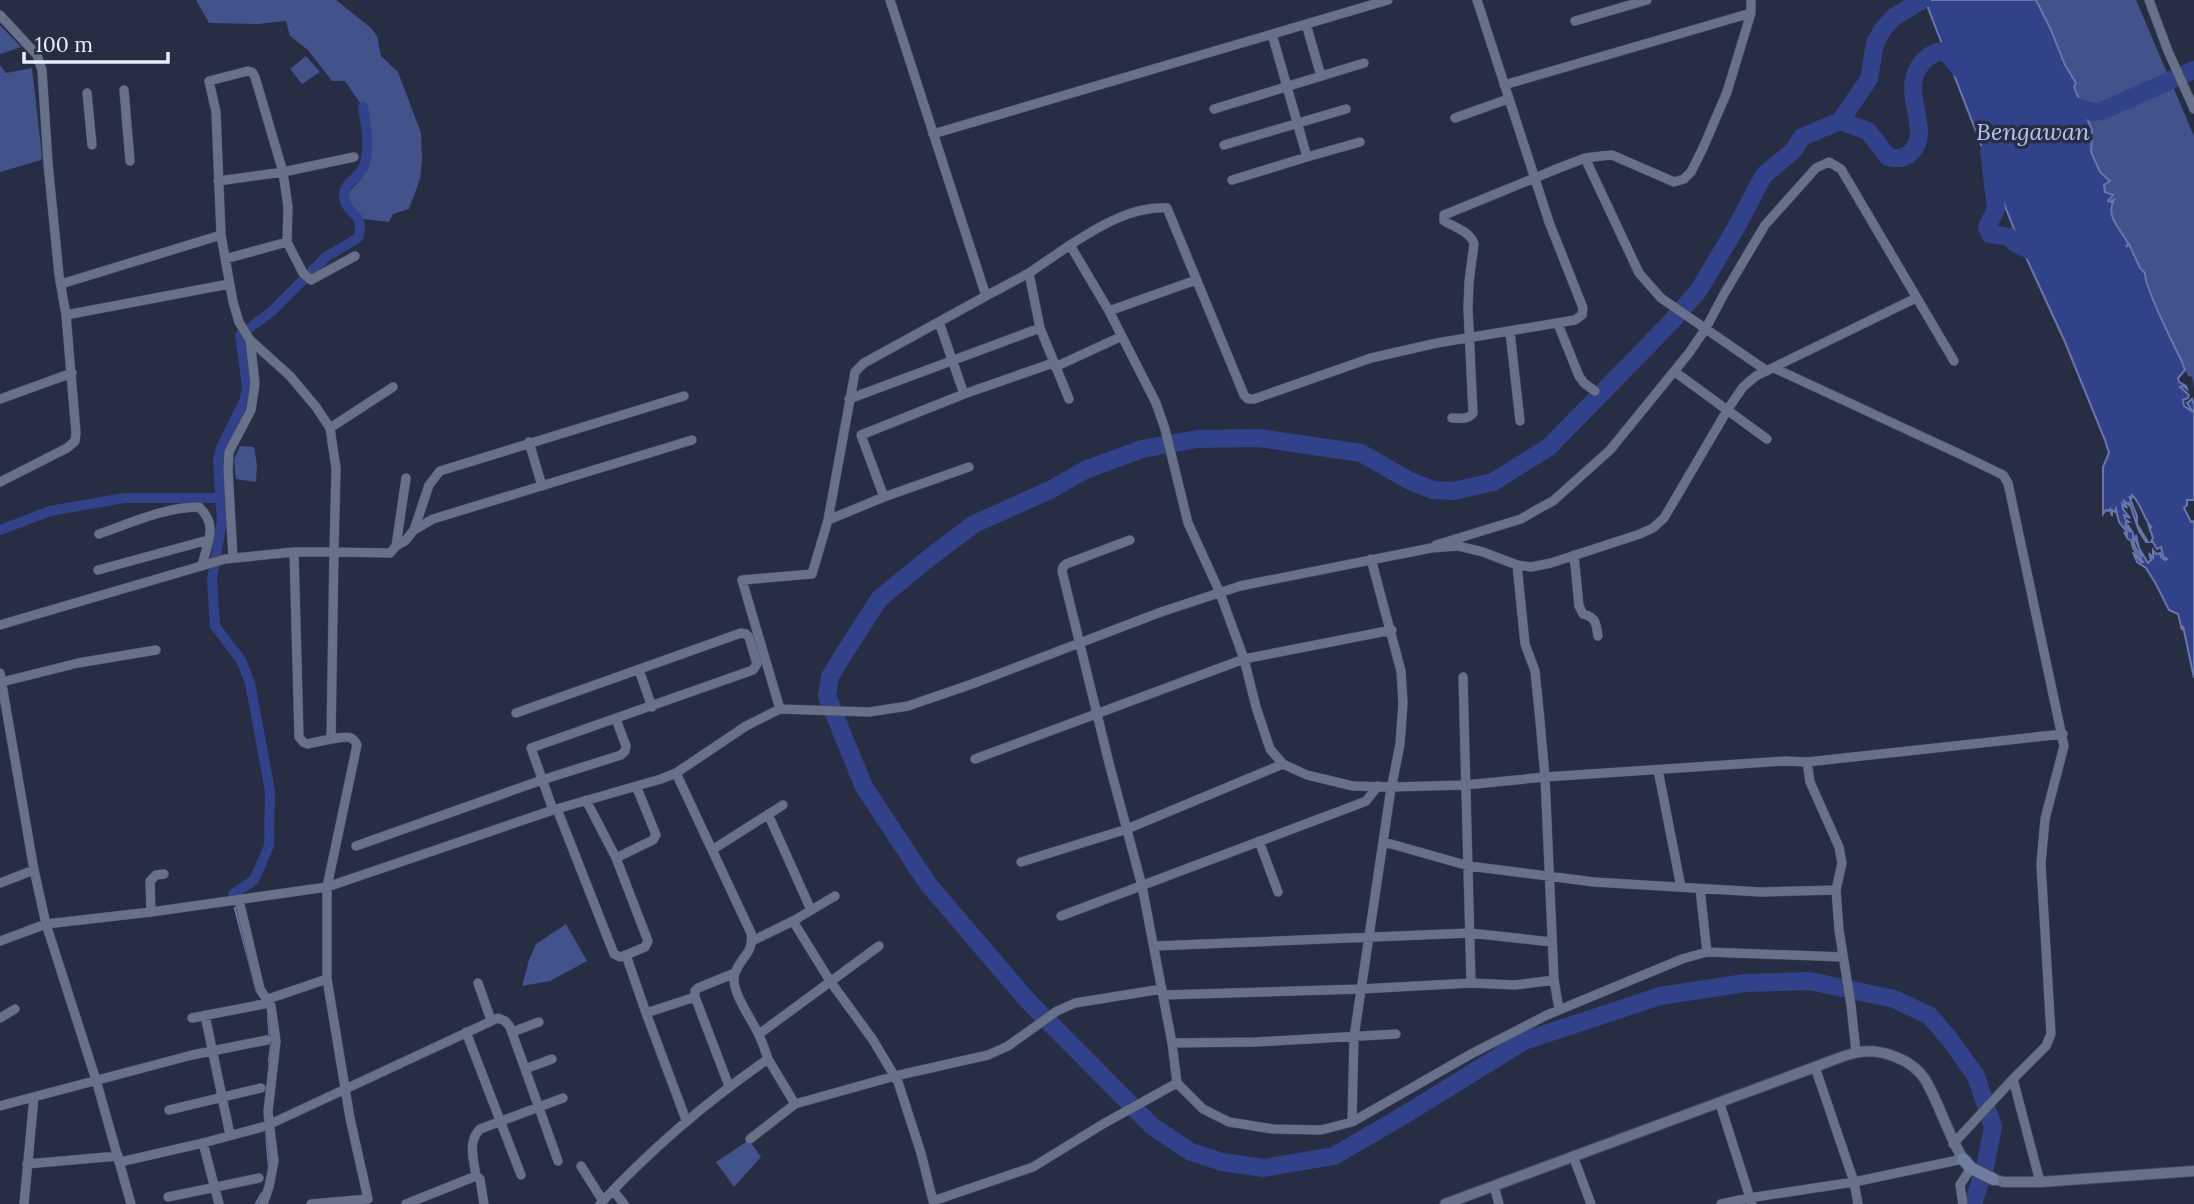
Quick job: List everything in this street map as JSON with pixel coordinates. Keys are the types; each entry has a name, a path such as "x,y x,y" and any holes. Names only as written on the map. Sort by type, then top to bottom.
{"main road":[{"path":"1970,1166 1993,1179"}],"street":[{"path":"890,0 986,296"},
{"path":"933,134 1388,0"},
{"path":"780,709 742,580 812,574 828,520 855,372 864,363 1029,273 1104,224 1144,210 1167,208 1222,345 1248,399 1254,400 1371,358 1579,319 1583,308 1534,178 1477,0"},
{"path":"1575,21 1647,0"},
{"path":"1452,418 1470,417 1473,413 1469,282 1473,240 1444,221 1444,215 1585,159 1612,155 1674,182 1684,179 1691,172 1703,148 1727,92 1751,13 1751,0"},
{"path":"2149,0 2194,109"},
{"path":"1504,85 1751,13"},
{"path":"0,15 37,55 42,71 48,163 66,315 76,433 75,440 67,448 0,482"},
{"path":"1306,24 1321,76"},
{"path":"1272,34 1307,158"},
{"path":"1214,109 1364,63"},
{"path":"229,558 229,452 251,410 255,383 247,336 236,313 229,284 221,234 216,112 209,81 248,71 255,77 283,172 288,207 287,242 305,276 311,280 355,256"},
{"path":"124,90 130,161"},
{"path":"87,93 92,145"},
{"path":"1455,118 1508,99"},
{"path":"1224,145 1346,109"},
{"path":"1232,180 1360,142"},
{"path":"218,181 283,172 354,157"},
{"path":"1585,159 1633,262 1648,286 1661,298 1771,369 1966,457 2006,478 2063,734 2062,759 2045,819 2041,864 2052,1034 2046,1046 1953,1143"},
{"path":"1431,548 1445,541 1521,519 1553,501 1610,450 1675,372 1706,328 1765,225 1816,168 1829,162 1841,169 1954,361"},
{"path":"61,284 221,234"},
{"path":"225,259 287,242"},
{"path":"1070,245 1109,311 1156,403 1188,523 1220,593 1244,659 1269,750 1283,764 1307,775 1353,786 1465,785 1545,777 1785,761 1807,762 2063,734"},
{"path":"1029,273 1040,328 1069,399"},
{"path":"1109,311 1196,280"},
{"path":"66,315 229,284"},
{"path":"0,941 46,924 327,887 586,800 638,788 676,773 746,726 780,709 869,712 908,706 1081,641 1261,580 1458,545 1517,565 1531,567 1640,534 1653,528 1664,518 1743,387 1756,376 1916,298"},
{"path":"939,322 964,394"},
{"path":"1558,324 1579,376 1595,391"},
{"path":"849,399 1040,328"},
{"path":"1510,332 1520,421"},
{"path":"247,336 290,376 330,428 336,468 331,739"},
{"path":"842,439 860,435 964,394 1054,365 1120,337"},
{"path":"1675,372 1766,439"},
{"path":"0,399 72,373"},
{"path":"330,428 393,387"},
{"path":"414,530 429,485 440,471 684,396"},
{"path":"860,435 884,497"},
{"path":"0,625 229,558 294,552 390,553 414,530 433,519 692,440"},
{"path":"529,442 542,486"},
{"path":"828,520 969,467"},
{"path":"396,546 406,478"},
{"path":"99,534 153,515 184,507 199,507 209,517 211,529 207,565"},
{"path":"98,570 208,540"},
{"path":"1130,540 1063,567 1142,886 1177,1083 1203,1109 1229,1122 1273,1129 1321,1130 1352,1122 1471,1054 1559,1009 1682,959 1707,952 1843,957"},
{"path":"294,552 299,737 307,744 350,737 355,739 357,744 327,887 327,979 345,1089 369,1202 311,1204"},
{"path":"1574,555 1579,606 1583,614 1595,620 1598,636"},
{"path":"1352,1122 1354,1037 1400,744 1404,703 1401,671 1392,630 1371,559"},
{"path":"1517,565 1525,643 1535,671 1545,777 1554,980 1559,1009"},
{"path":"975,759 1244,659 1392,630"},
{"path":"516,713 741,633 749,637 757,664 753,670 531,748 614,954 617,957 626,955 645,947 648,941 616,858 586,800"},
{"path":"131,1204 96,1080 46,924 1,678 156,650"},
{"path":"639,670 652,707"},
{"path":"1463,677 1471,983"},
{"path":"356,846 621,755 626,746 616,719"},
{"path":"1807,762 1810,782 1839,847 1842,863 1836,890 1856,1052"},
{"path":"1021,862 1127,829 1283,764"},
{"path":"1658,770 1681,887"},
{"path":"676,773 751,933 749,952 735,973 695,991 729,1086"},
{"path":"1061,916 1366,801 1378,786"},
{"path":"616,858 653,840 656,835 638,788"},
{"path":"712,850 783,805"},
{"path":"768,814 811,910"},
{"path":"1259,841 1278,892"},
{"path":"1384,842 1469,866 1594,882 1760,892 1836,890"},
{"path":"0,883 34,870"},
{"path":"151,912 150,881 156,875 164,874"},
{"path":"1700,889 1707,952"},
{"path":"752,941 835,896"},
{"path":"239,900 260,989 266,1001 276,1041 265,1126 274,1161 263,1204"},
{"path":"793,921 895,1076 921,1153 933,1202"},
{"path":"1154,946 1470,933 1552,942"},
{"path":"759,1034 879,946"},
{"path":"626,955 686,1120"},
{"path":"735,973 738,995 759,1034 768,1059 795,1104"},
{"path":"192,1018 266,1001 327,979"},
{"path":"750,1139 795,1104 895,1076 988,1055 1008,1046 1057,1011 1075,1003 1162,992 1361,989 1471,983 1515,985 1554,980"},
{"path":"478,983 491,1020"},
{"path":"646,1013 695,997"},
{"path":"0,1018 16,1009"},
{"path":"205,1015 230,1135"},
{"path":"27,1164 119,1159 203,1143 265,1126 498,1018 505,1021 512,1032 558,1161"},
{"path":"512,1032 539,1022"},
{"path":"466,1032 521,1175"},
{"path":"1172,1043 1396,1034"},
{"path":"0,1106 96,1080 267,1040"},
{"path":"1445,1204 1856,1052 1872,1051 1891,1055 1911,1065 1925,1079 1953,1143 1970,1166"},
{"path":"525,1069 552,1059"},
{"path":"581,1166 601,1203 686,1120 768,1059"},
{"path":"1815,1067 1854,1182 1858,1204"},
{"path":"2013,1079 2040,1182"},
{"path":"922,1204 1033,1167 1177,1083"},
{"path":"169,1110 261,1088"},
{"path":"24,1204 34,1097"},
{"path":"484,1204 480,1179 476,1176 472,1143 475,1135 480,1129 563,1098"},
{"path":"1720,1104 1751,1201"},
{"path":"203,1143 219,1204"},
{"path":"1573,1157 1591,1204"},
{"path":"1721,1204 1970,1166"},
{"path":"1963,1204 1960,1185 1970,1166"},
{"path":"1993,1179 2004,1182 2040,1182 2194,1171"},
{"path":"406,1204 476,1176"},
{"path":"168,1198 259,1178"},
{"path":"1494,1186 1499,1204"},
{"path":"613,1190 624,1204"}],"shaded area":[{"path":"196,0 336,0 371,28 377,36 381,56 398,72 421,133 420,179 409,209 393,214 389,222 363,219 351,206 348,194 363,176 369,161 370,143 365,107 345,81 332,81 308,50 290,36 286,21 258,24 209,23"},
{"path":"2036,0 2136,0 2194,136 2194,389 2192,377 2188,376 2148,291 2145,273 2130,246 2126,247 2127,243 2114,220 2111,205 2107,200 2111,194 2105,192 2107,178 2100,172 2091,152 2092,130 2074,87 2075,80 2065,65"},
{"path":"0,25 21,47 0,54"},
{"path":"306,56 320,72 302,84 290,69"},
{"path":"0,65 6,73 32,68 42,156 41,160 0,172"},
{"path":"240,446 254,447 256,482 236,479 234,460"},
{"path":"566,924 587,961 550,981 522,986 536,944"},
{"path":"749,1140 761,1157 734,1187 716,1162"}],"water":[{"name":"Bengawan","path":"1923,0 2036,0 2076,83 2074,87 2092,130 2091,152 2100,172 2110,181 2104,185 2105,192 2113,195 2108,201 2114,200 2112,217 2128,243 2126,247 2129,244 2145,273 2154,303 2182,362 2185,370 2178,378 2187,389 2180,387 2189,395 2183,400 2184,406 2193,412 2187,403 2192,399 2194,405 2194,500 2187,500 2184,508 2191,522 2194,521 2194,678 2178,614 2169,610 2146,568 2137,562 2133,552 2143,562 2124,532 2127,534 2119,522 2116,509 2115,512 2112,510 2112,516 2110,509 2103,514 2103,467 2109,453 2105,440 2065,342 2019,242","holes":["2132,495 2152,528 2148,524 2153,538 2151,542 2157,549 2161,547 2163,556 2167,559 2153,550 2153,558 2149,553 2151,560 2148,563 2139,548 2143,557 2136,548 2133,533 2127,524 2130,532 2125,526 2126,522 2129,522 2124,515 2130,518 2123,509 2122,504 2127,508 2123,500 2129,505 2129,502 2139,531 2148,542 2137,524 2137,516 2129,496 2131,499"]}],"waterway":[{"path":"1840,121 1869,79 1875,43 1883,29 1894,17 1922,0"},
{"path":"1840,121 1868,131 1888,157 1904,157 1916,145 1919,136 1913,90 1919,67 1930,56 1945,51 1960,69"},
{"path":"2062,102 2093,112 2102,111 2194,70"},
{"path":"233,894 254,880 269,846 270,791 250,683 241,660 215,626 212,579 222,521 218,461 221,448 245,399 247,387 240,335 271,312 326,257 358,238 359,223 347,206 344,194 347,186 363,168 367,153 363,107"},
{"path":"1840,121 1802,137 1793,151 1764,175 1699,290 1670,323 1549,447 1493,482 1454,491 1433,490 1410,481 1361,453 1259,438 1197,439 1142,449 1085,470 1052,489 974,524 929,558 879,599 830,676 827,696 864,787 928,884 1028,1001 1152,1126 1191,1152 1222,1162 1264,1168 1334,1156 1524,1041 1660,996 1745,983 1810,981 1894,999 1930,1016 1951,1041 1976,1076 1993,1127 1985,1167 1973,1204"},
{"path":"1989,151 1996,209 1987,227 1990,234 2009,237 2029,250 2042,244"},
{"path":"0,530 50,511 124,498 222,498"},
{"path":"235,908 257,992"},
{"path":"268,1016 271,1046 269,1062"},
{"path":"265,1117 269,1166"},
{"path":"256,1204 262,1193"}]}
